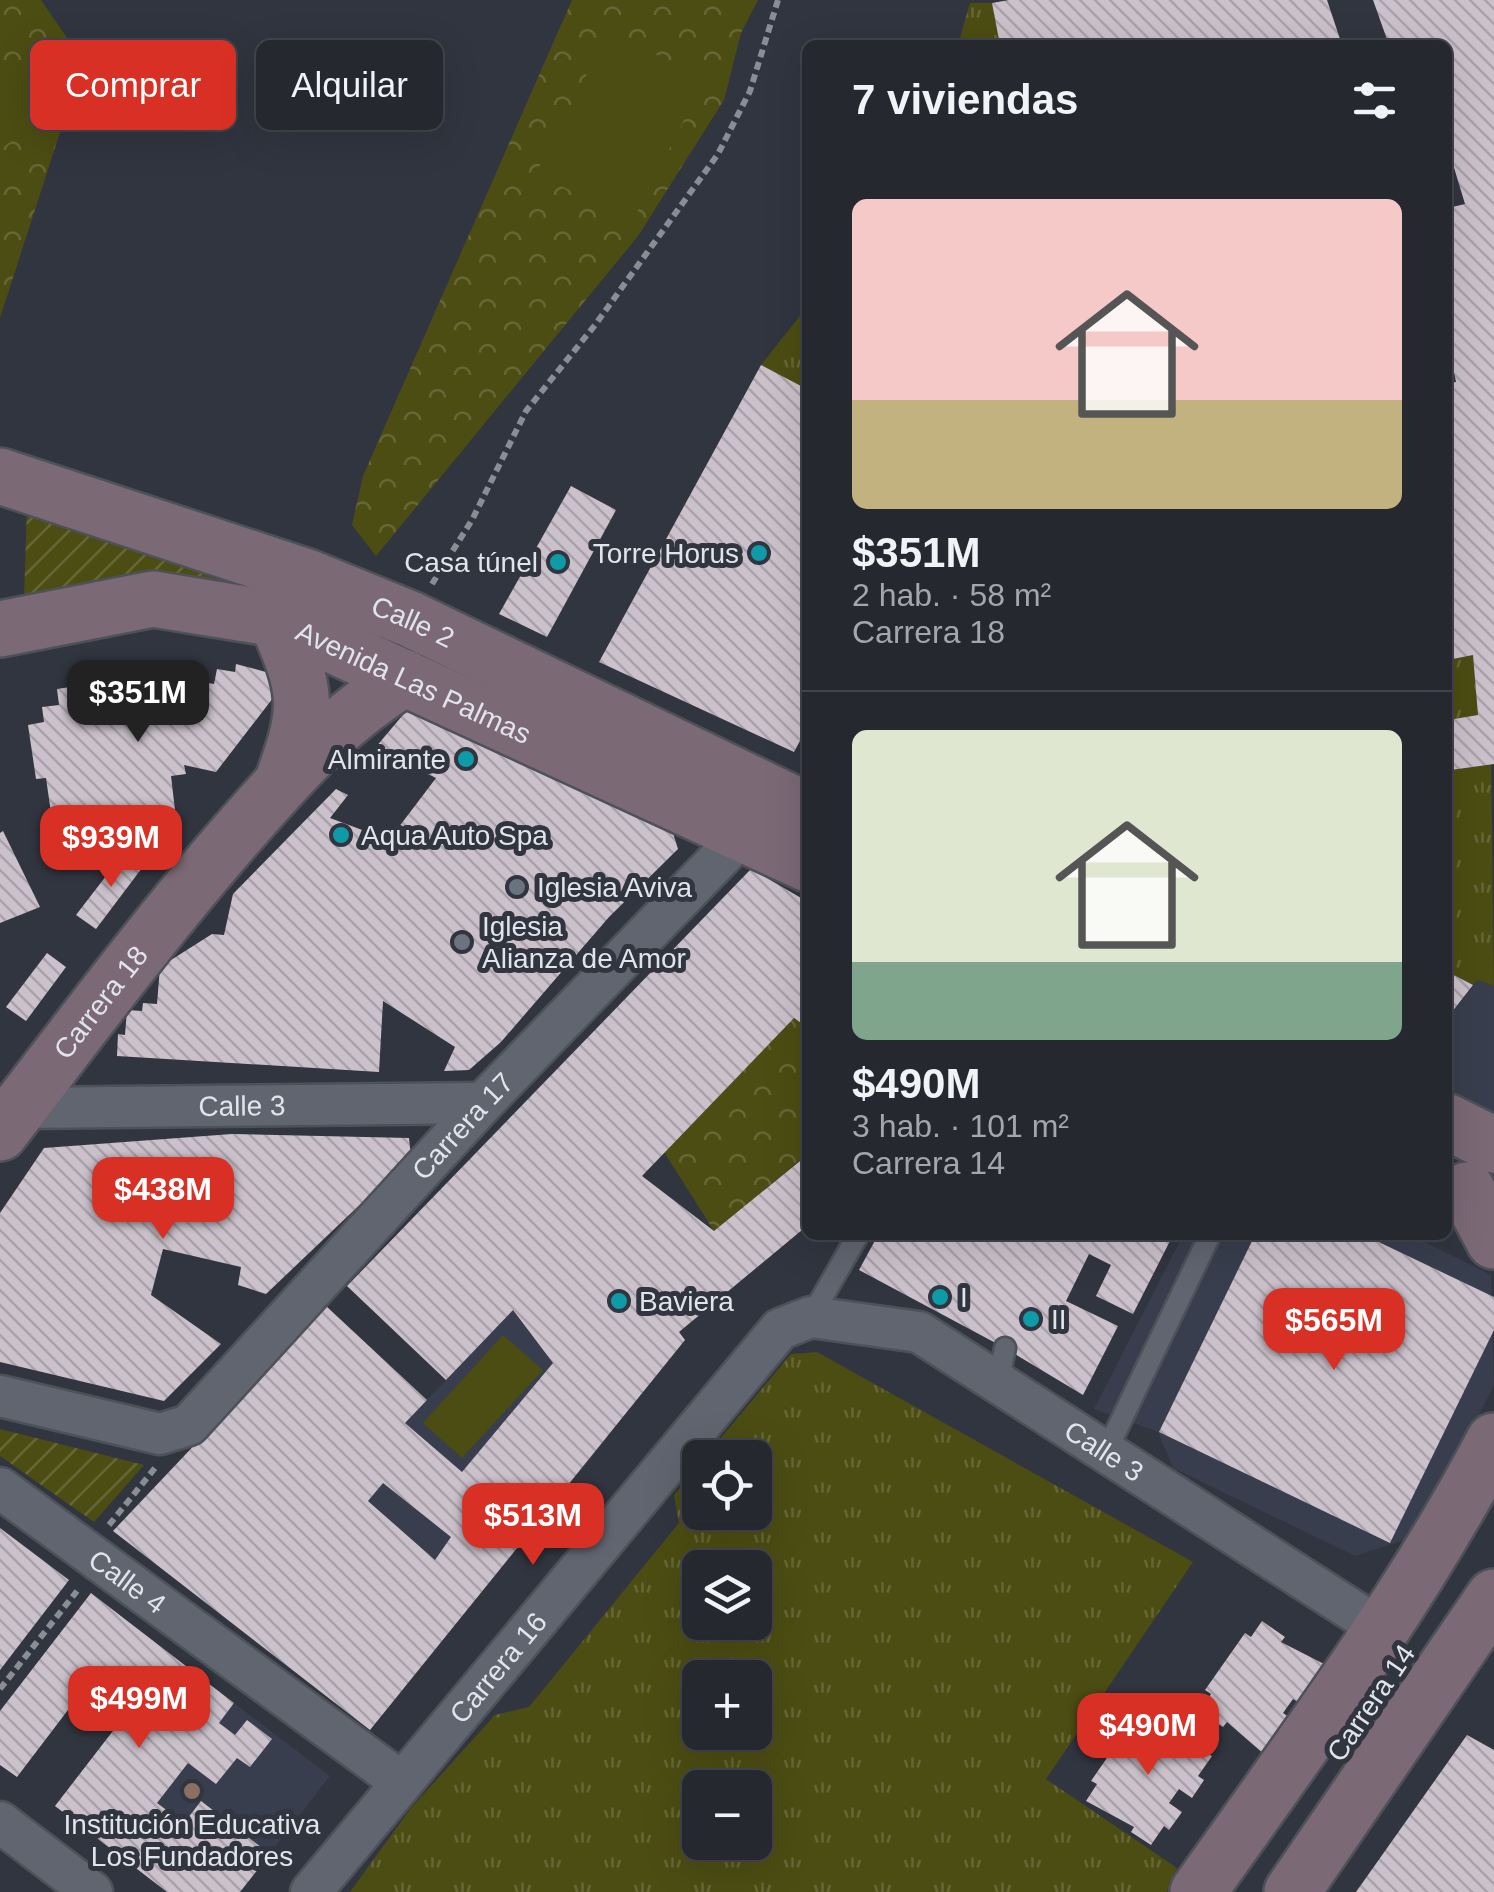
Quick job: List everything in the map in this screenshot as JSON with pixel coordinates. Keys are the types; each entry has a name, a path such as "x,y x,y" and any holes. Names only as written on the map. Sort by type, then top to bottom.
{"main road":[{"name":"Calle 2","path":"0,476 308,577 410,619 802,808"},
{"name":"Avenida Las Palmas","path":"0,629 153,599 276,619 802,861"},
{"name":"Carrera 18","path":"276,619 301,678 302,726 282,782"},
{"name":"Carrera 18","path":"6,1116 194,882 282,782 343,720 405,678"},
{"path":"1452,1130 1476,1179 1494,1242"},
{"path":"1198,1892 1384,1630 1453,1520 1494,1441"},
{"name":"Carrera 14","path":"1239,1892 1446,1592 1494,1508"},
{"name":"Carrera 14","path":"1292,1892 1494,1598"},
{"path":"1334,1892 1494,1660"}],"street":[{"name":"Carrera 17","path":"0,1396 160,1434 189,1425 483,1103 744,833"},
{"name":"Calle 3","path":"6,1116 483,1103"},
{"name":"Calle 3","path":"811,1317 919,1332 1384,1630"},
{"name":"Carrera 16","path":"311,1892 780,1329 811,1317"},
{"name":"Calle 4","path":"0,1488 400,1781"},
{"path":"0,1822 92,1892"}],"lane":[{"path":"811,1317 855,1240"},
{"path":"1106,1452 1208,1240"},
{"path":"1005,1348 1001,1368 1014,1393"}],"path":[{"path":"410,619 472,520 526,410 607,309 718,154 750,91 778,0"},
{"path":"0,1688 99,1563"}],"shaded area":[{"path":"1478,980 1494,986 1494,1119 1452,1099 1452,1012"},
{"path":"1180,1240 1421,1240 1491,1275 1494,1385 1419,1535 1355,1556 1173,1468 1158,1432 1094,1409"},
{"path":"513,1310 608,1437 477,1598 348,1482"},
{"name":"Institución Educativa Los Fundadores","path":"234,1703 330,1776 240,1892 167,1892 55,1806 126,1714 188,1762"}],"green space":[{"path":"0,0 41,0 69,40 30,40 30,130 61,130 0,318"},
{"path":"572,0 758,0 741,33 724,100 638,236 376,556 352,525 363,476"},
{"path":"970,3 992,3 999,40 959,40"},
{"path":"609,31 705,79 632,222 536,173"},
{"path":"0,67 30,111 30,128 0,149"},
{"path":"802,313 801,386 761,365"},
{"path":"27,508 155,558 301,595 501,688 336,627 24,598"},
{"path":"1473,655 1478,715 1452,719 1452,659"},
{"path":"1491,764 1494,986 1478,980 1473,985 1452,974 1452,770"},
{"path":"794,1018 802,1024 802,1159 714,1231 664,1152"},
{"path":"503,1335 543,1370 462,1458 423,1423"},
{"path":"817,1352 1193,1562 1046,1779 1177,1868 1167,1892 350,1892 411,1808 495,1715 529,1707 679,1523 674,1495 682,1485 682,1530 772,1530 772,1440 719,1440 791,1354"},
{"path":"0,1429 144,1465 94,1522 0,1456"}],"building":[{"path":"1327,0 1340,40 999,40 992,3"},
{"path":"1373,0 1494,0 1494,764 1452,770 1452,719 1478,715 1473,655 1452,659 1452,382 1456,382 1452,362 1452,207 1465,204 1452,161 1452,40 1387,40"},
{"path":"761,365 802,384 802,737 794,752 599,662"},
{"name":"Casa túnel","path":"571,486 616,510 547,637 499,614"},
{"path":"236,664 266,672 273,698 216,772 184,765 186,774 171,776 175,810 141,815 143,828 87,836 85,822 53,827 46,778 36,779 28,725 44,722 42,707 59,705 57,689 111,681 113,697 174,690 173,677 214,684 217,669 235,672"},
{"path":"413,703 672,830 678,849 609,917 501,1042 469,1070 444,1071 455,1047 383,1001 379,1072 117,1056 118,1034 125,1035 127,1010 142,1011 143,1003 157,1004 160,967 212,934 224,935 233,894 336,789 348,795 330,818 389,840 436,778 375,748"},
{"path":"3,831 40,907 0,923 0,833"},
{"path":"126,850 145,864 96,929 76,915"},
{"path":"751,869 802,899 802,1024 794,1018 642,1176 714,1231 802,1159 802,1230 679,1332 685,1340 370,1730 113,1531 326,1306 427,1400 405,1423 462,1472 553,1363 513,1310 446,1380 347,1286","holes":["383,1483 451,1537 435,1560 368,1501"]},
{"path":"47,953 66,967 26,1021 6,1007"},
{"path":"1452,974 1473,985 1452,1012"},
{"path":"232,1134 409,1138 411,1156 266,1294 238,1285 241,1267 163,1249 151,1295 221,1344 164,1401 0,1362 0,1213 44,1148"},
{"name":"II","path":"875,1240 1170,1240 1133,1314 1096,1296 1111,1265 1089,1254 1066,1301 1118,1326 1083,1395 1005,1348 859,1270"},
{"path":"1253,1240 1374,1240 1494,1297 1494,1330 1390,1543 1159,1432"},
{"path":"0,1528 69,1580 0,1670"},
{"path":"91,1593 234,1703 219,1723 235,1735 247,1720 272,1739 250,1767 237,1758 216,1784 188,1763 157,1803 184,1823 201,1801 270,1854 240,1892 167,1892 55,1806 126,1714 87,1685 17,1777 0,1765 0,1711"},
{"path":"1262,1621 1285,1637 1281,1642 1326,1665 1306,1707 1293,1699 1283,1713 1296,1722 1264,1754 1227,1722 1223,1727 1200,1711 1211,1694 1205,1690 1245,1633 1251,1637"},
{"path":"1148,1712 1170,1727 1167,1733 1212,1756 1198,1776 1204,1780 1192,1798 1179,1789 1169,1803 1182,1812 1169,1830 1164,1826 1151,1845 1131,1832 1134,1827 1086,1801 1097,1784 1091,1781 1131,1723 1137,1727"},
{"path":"1467,1735 1494,1750 1494,1892 1356,1892"}],"place":[{"name":"Torre Horus","path":"759,553"},
{"name":"Casa túnel","path":"558,562"},
{"name":"Almirante","path":"466,759"},
{"name":"Aqua Auto Spa","path":"341,835"},
{"name":"Iglesia Aviva","path":"517,887"},
{"name":"Iglesia Alianza de Amor","path":"462,942"},
{"name":"I","path":"940,1297"},
{"name":"Baviera","path":"619,1301"},
{"name":"II","path":"1031,1319"},
{"name":"Institución Educativa Los Fundadores","path":"192,1791"}]}
